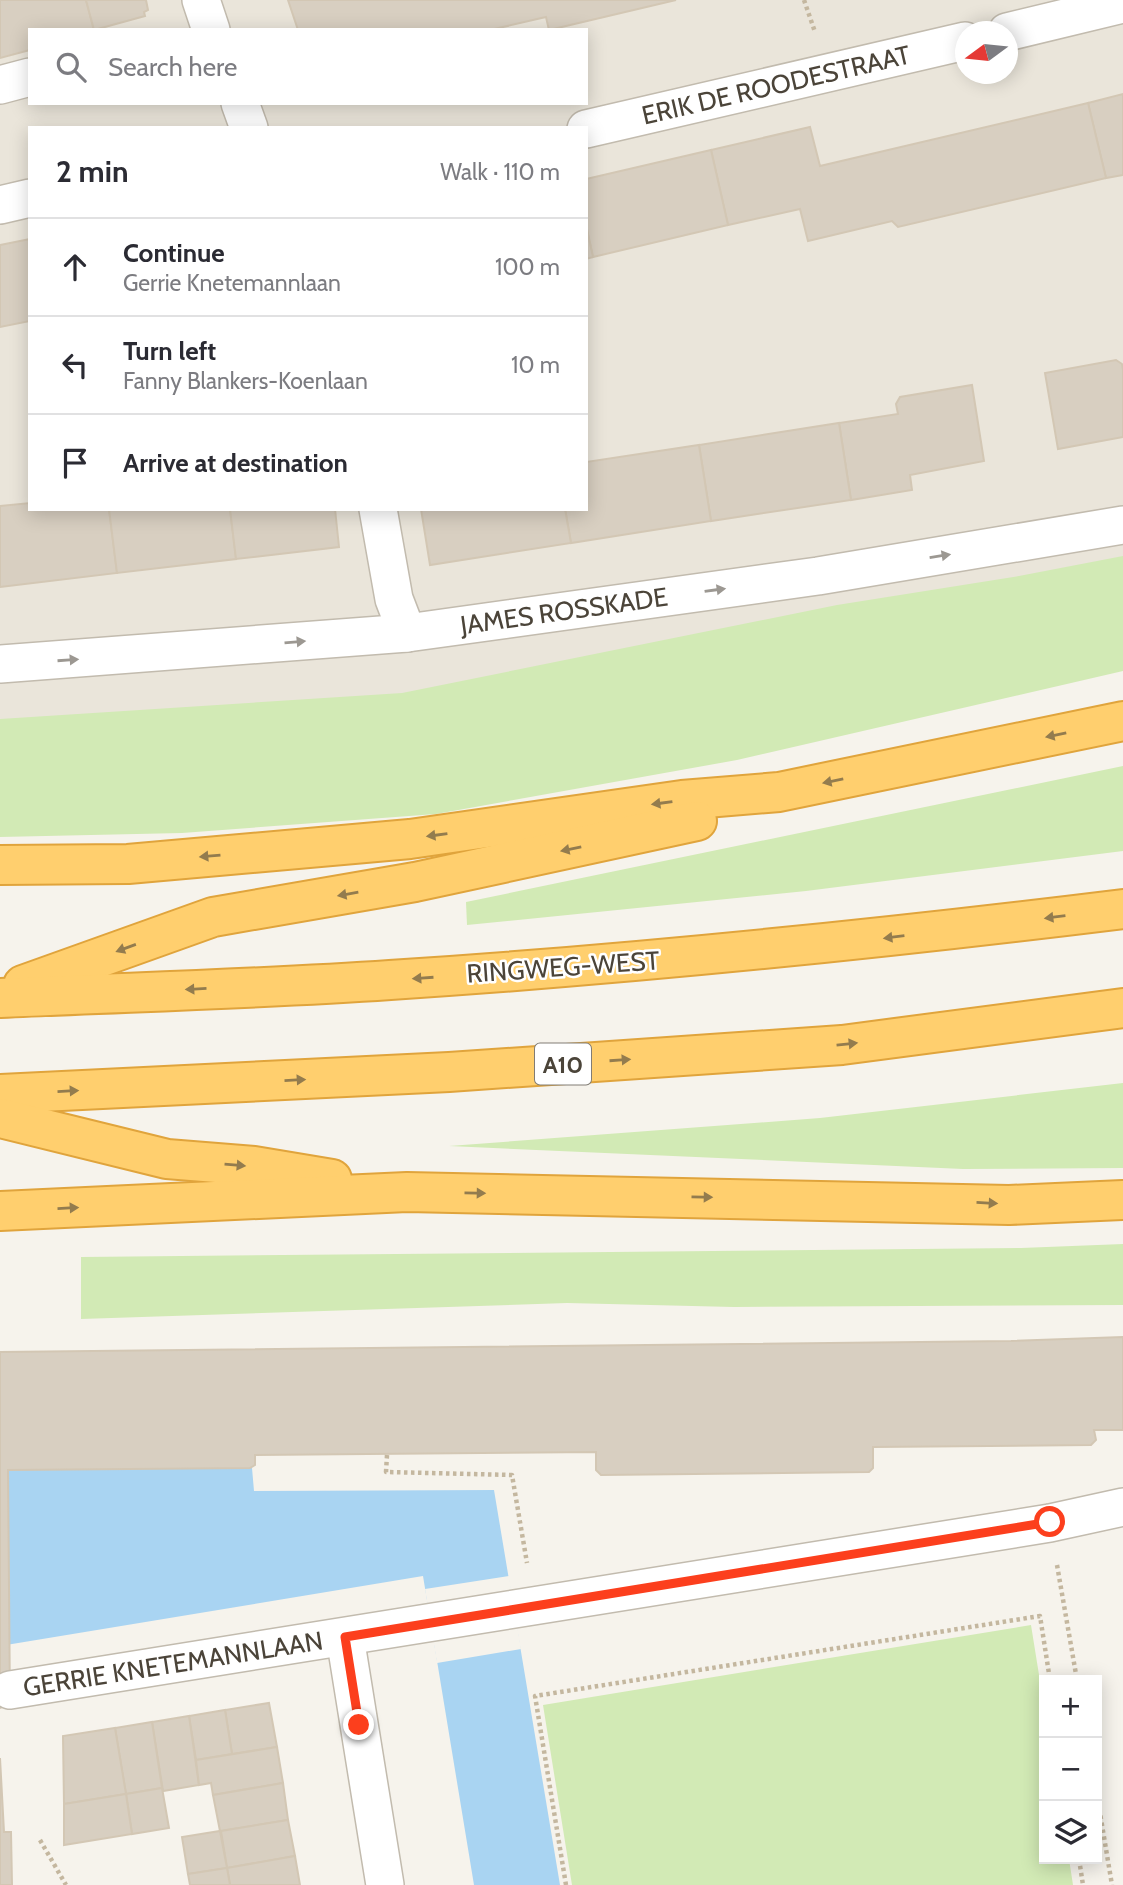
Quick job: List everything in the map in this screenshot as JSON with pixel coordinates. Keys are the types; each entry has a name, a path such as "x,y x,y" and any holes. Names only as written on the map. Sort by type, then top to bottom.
{"highway":[{"path":"0,865 128,864 410,839 682,800 779,792 1123,721"},
{"path":"0,996 213,917 415,883 686,824 779,792"},
{"name":"RINGWEG-WEST","path":"0,996 388,980 612,964 848,943 1123,909"},
{"name":"A10","path":"0,1094 449,1072 842,1045 1123,1008"},
{"path":"0,1118 167,1159 254,1166 407,1192"},
{"path":"0,1211 407,1192 1009,1205 1123,1200"}],"street":[{"path":"1018,29 1123,4"},
{"name":"ERIK DE ROODESTRAAT","path":"588,129 955,43"},
{"path":"0,85 28,78"},
{"path":"241,105 248,126"},
{"path":"0,205 28,198"},
{"path":"378,511 394,599 407,633"},
{"name":"JAMES ROSSKADE","path":"0,664 407,633 818,576 1123,524"},
{"name":"GERRIE KNETEMANNLAAN","path":"10,1690 534,1607 1050,1522 1123,1507"},
{"path":"345,1637 386,1885"}],"path":[{"path":"387,1455 386,1472 512,1475 534,1607"},
{"path":"1050,1522 1076,1675"},
{"path":"566,1885 536,1696 1040,1616 1049,1675"},
{"path":"1098,1801 1112,1885"},
{"path":"40,1840 66,1885"},
{"path":"1080,1864 1083,1885"}],"shaded area":[{"path":"0,0 1123,0 1123,615 0,803"}],"green space":[{"path":"1123,556 1123,671 737,760 436,814 182,833 0,837 0,719 402,693 837,605 1019,576"},
{"path":"1123,766 1123,851 806,891 467,925 466,902"},
{"path":"1123,1083 1123,1168 963,1169 449,1146 820,1118"},
{"path":"1123,1244 1123,1305 734,1307 567,1303 81,1319 81,1257 1021,1248"},
{"path":"1031,1625 1039,1675 1039,1864 1070,1864 1073,1885 572,1885 543,1705"}],"water":[{"path":"0,1464 252,1468 254,1491 494,1490 560,1885 474,1885 423,1576 0,1646"}],"pier":[{"path":"509,1576 521,1649 437,1663 425,1589"}],"building":[{"path":"0,0 86,0 93,28 28,28 28,51 0,58"},
{"path":"86,0 146,0 148,10 144,12 145,16 93,28"},
{"path":"288,0 676,0 557,28 549,28 546,17 499,28 297,28"},
{"path":"1123,94 1123,175 1106,178 1088,103"},
{"path":"1088,103 1106,178 898,227 892,221 808,241 800,209 728,225 711,150 810,127 820,166"},
{"path":"711,150 728,225 593,257 588,234 588,179"},
{"path":"588,234 593,257 588,258"},
{"path":"28,239 28,321 0,327 0,245"},
{"path":"1116,360 1122,364 1123,370 1123,437 1058,449 1045,373"},
{"path":"972,385 984,461 910,475 912,490 851,500 839,423 898,414 896,404 900,397"},
{"path":"839,423 851,500 711,521 699,445"},
{"path":"699,445 711,521 571,543 565,511 588,511 588,462"},
{"path":"28,503 28,511 109,511 117,573 0,587 0,506"},
{"path":"109,511 230,511 236,559 117,573"},
{"path":"230,511 335,511 339,547 236,559"},
{"path":"421,511 565,511 571,543 430,565"},
{"path":"1123,1337 1123,1430 1094,1430 1096,1440 1091,1445 873,1447 873,1468 869,1472 601,1475 596,1470 596,1452 255,1455 255,1465 250,1468 8,1470 10,1704 0,1708 0,1352 1011,1341"},
{"path":"269,1703 277,1747 232,1754 225,1710"},
{"path":"225,1710 232,1754 196,1760 189,1716"},
{"path":"189,1716 199,1785 163,1791 152,1722"},
{"path":"152,1722 162,1788 126,1794 115,1728"},
{"path":"115,1728 126,1794 64,1804 63,1736"},
{"path":"277,1747 283,1783 213,1795 211,1783 199,1785 196,1760"},
{"path":"0,1758 4,1832 11,1832 12,1885 0,1885"},
{"path":"283,1783 288,1820 220,1831 213,1795"},
{"path":"162,1788 169,1828 132,1834 126,1794"},
{"path":"126,1794 132,1834 64,1845 64,1804"},
{"path":"288,1820 295,1856 227,1868 221,1831"},
{"path":"220,1831 227,1868 188,1874 182,1837"},
{"path":"295,1856 300,1885 230,1885 227,1868"},
{"path":"227,1868 230,1885 190,1885 188,1874"}],"route":[{"path":"359,1725 345,1637 1050,1522"}]}
